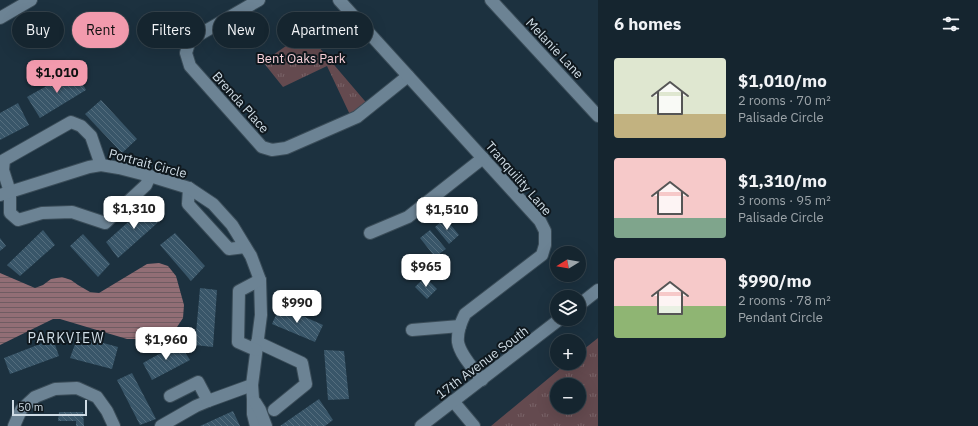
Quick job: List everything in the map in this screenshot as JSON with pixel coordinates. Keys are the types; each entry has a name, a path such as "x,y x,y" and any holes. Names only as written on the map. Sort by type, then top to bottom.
{"street":[{"path":"0,18 31,0"},
{"name":"Brenda Place","path":"259,0 190,40 180,53 262,147 272,150 286,148 357,117 408,76"},
{"name":"Tranquility Lane","path":"339,0 540,221 546,231 545,245 542,255 465,314 460,326"},
{"name":"Melanie Lane","path":"491,0 598,116"},
{"path":"101,165 91,136 81,126 70,122 4,160 3,170 5,194 10,213 18,220 42,213 72,212 105,223 146,185 150,176"},
{"path":"370,233 408,217 483,158"},
{"name":"Portrait Circle","path":"5,194 101,165 150,176 189,188 213,204 232,225 250,256 260,280 261,315 252,386 253,414 256,426"},
{"path":"189,188 188,204 229,249 245,247"},
{"path":"260,280 239,291 238,342 257,346 302,363 306,384 274,410"},
{"path":"586,299 598,290"},
{"path":"412,330 460,326 458,341 464,357 482,380"},
{"name":"17th Avenue South","path":"420,426 551,326"},
{"path":"170,396 198,382 208,401"},
{"path":"161,426 196,406 252,386"},
{"path":"14,426 21,410 35,397 55,389 77,388 97,397 114,426"},
{"name":"Portrait Circle","path":"253,399 260,410 266,426"},
{"path":"453,401 474,426"}],"green space":[{"name":"Bent Oaks Park","path":"283,48 320,48 370,107 352,119 327,66 283,87 263,62"},
{"path":"598,338 598,426 491,426 559,370 586,370 586,347"}],"shaded area":[{"path":"159,263 168,266 176,276 184,305 183,318 177,327 166,334 153,339 127,339 60,319 53,319 0,345 0,273 35,288 43,285 51,279 62,277 71,280 90,292 99,293 147,264"}],"building":[{"path":"75,70 86,90 40,118 27,97"},
{"path":"101,100 137,139 122,153 85,114"},
{"path":"18,103 29,125 0,140 0,113"},
{"path":"148,204 163,218 118,258 106,242"},
{"path":"445,218 459,235 449,244 435,227"},
{"path":"43,230 55,245 20,276 7,265"},
{"path":"430,230 446,249 435,257 420,238"},
{"path":"175,233 205,266 191,281 160,245"},
{"path":"83,234 110,264 98,277 70,246"},
{"path":"0,238 6,246 0,251"},
{"path":"425,277 437,289 427,299 415,287"},
{"path":"200,288 217,290 213,347 195,345"},
{"path":"280,306 323,325 315,342 272,324"},
{"path":"78,336 118,347 112,369 70,358"},
{"path":"53,339 59,356 10,374 4,358"},
{"path":"179,343 190,360 152,380 143,363"},
{"path":"324,350 344,351 349,399 328,400"},
{"path":"132,373 156,419 140,425 117,380"},
{"path":"319,399 333,420 325,426 280,426"},
{"path":"233,411 240,426 200,426"},
{"path":"59,412 83,412 84,426 76,426 76,421 58,421"}],"district":[{"name":"PARKVIEW","path":"66,338"}]}
